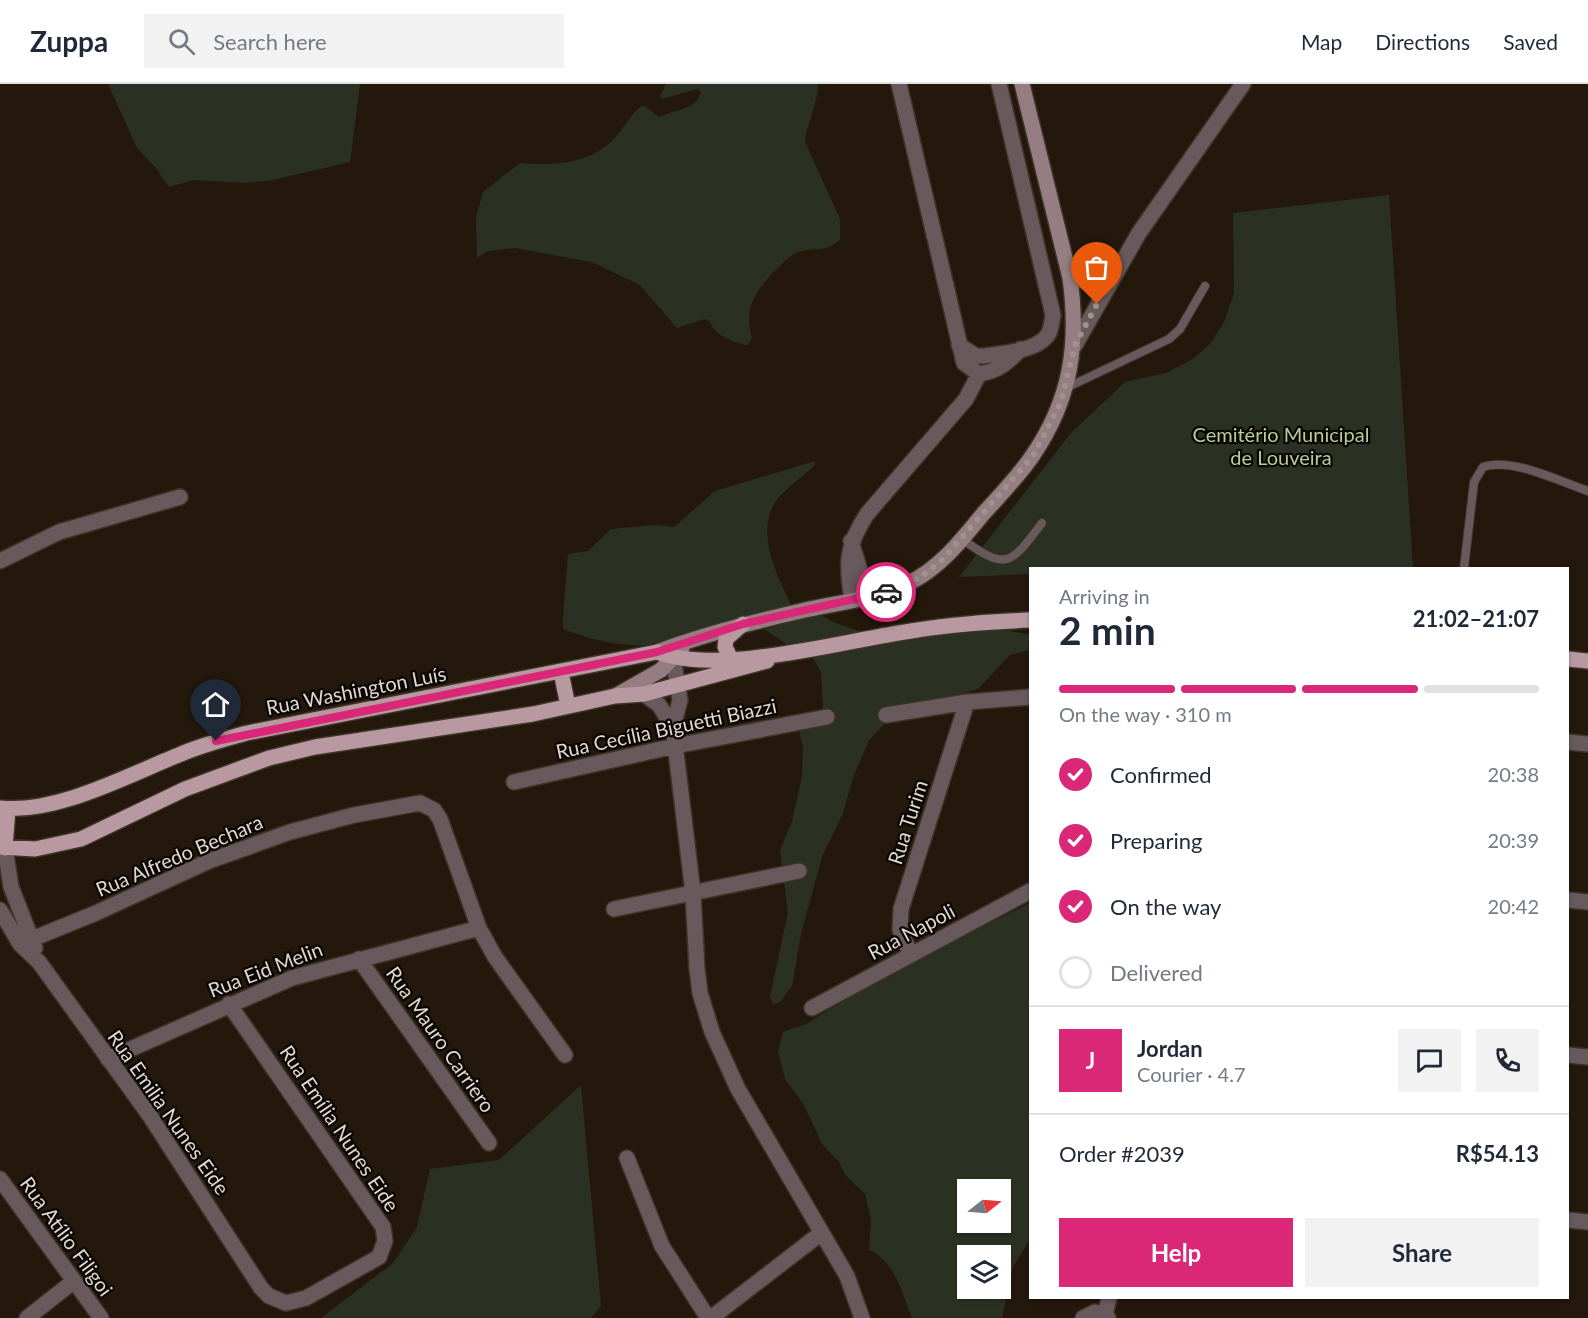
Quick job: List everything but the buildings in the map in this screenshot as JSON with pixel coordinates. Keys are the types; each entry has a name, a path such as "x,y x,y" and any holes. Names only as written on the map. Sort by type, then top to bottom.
{"main road":[{"path":"657,652 743,624 868,597 921,577 962,539 1033,456 1047,432 1065,389 1075,345 1070,278 1022,84"},
{"path":"657,652 673,658 701,661 731,659 790,652 946,626 1029,620"},
{"path":"731,659 725,648 726,639 743,624"},
{"path":"615,696 650,678 673,658 687,641"},
{"name":"Rua Washington Luís","path":"4,809 45,804 84,793 184,753 247,733 657,652"},
{"path":"4,809 9,828 2,848 35,849 81,839 185,789 269,758 315,747 533,714 615,696 644,694 740,670 790,652"},
{"path":"1569,659 1588,661"},
{"path":"561,672 568,706"}],"street":[{"path":"899,84 964,363 979,374 998,370 1022,349"},
{"path":"959,345 976,356 983,357 1022,349 1039,343 1049,333 1053,315 999,84"},
{"path":"1075,345 1139,233 1243,84"},
{"path":"1070,278 1088,282 1111,279"},
{"path":"852,600 847,563 851,541 867,514 966,399 979,374"},
{"path":"0,561 58,532 180,497"},
{"path":"851,541 868,597"},
{"path":"673,658 680,700 673,727 693,893 698,977 712,1032 738,1089 820,1234 847,1276 862,1318"},
{"path":"644,694 659,705 673,727"},
{"path":"886,715 967,702 1029,697"},
{"name":"Rua Turim","path":"911,956 900,930 901,909 967,702"},
{"name":"Rua Cecília Biguetti Biazzi","path":"514,782 675,746 827,717"},
{"path":"1569,742 1588,744"},
{"name":"Rua Alfredo Bechara","path":"26,941 252,844 354,815 420,803 434,810 440,819 479,928 495,957 565,1055"},
{"name":"Rua Emilia Nunes Eide","path":"2,848 26,941"},
{"path":"614,909 799,871"},
{"name":"Rua Napoli","path":"812,1008 1029,892"},
{"path":"1569,900 1588,902"},
{"name":"Rua Emilia Nunes Eide","path":"0,910 26,941 186,1169 261,1288"},
{"name":"Rua Eid Melin","path":"108,1059 292,978 479,928"},
{"name":"Rua Mauro Carriero","path":"359,959 489,1143"},
{"name":"Rua Emília Nunes Eide","path":"229,1004 376,1215 383,1227 385,1241 379,1257 297,1302 277,1301 261,1288"},
{"path":"1569,1055 1588,1057"},
{"path":"627,1158 662,1246 710,1318 820,1234"},
{"name":"Rua Atílio Filigoi","path":"0,1179 101,1318"},
{"path":"1569,1220 1588,1222"},
{"path":"27,1318 74,1281"},
{"path":"1096,1299 1096,1316"},
{"path":"1096,1316 1108,1299"}],"lane":[{"path":"1065,389 1169,339 1180,329 1205,286"},
{"path":"1464,567 1474,482 1482,466 1499,463 1511,465 1588,491"},
{"path":"962,539 996,560 1007,559 1017,556 1042,523"}],"green space":[{"path":"108,84 360,84 350,162 268,181 246,183 194,180 169,187 156,168 137,148"},
{"path":"666,84 818,84 805,142 840,219 840,240 823,249 793,254 770,276 758,291 750,308 752,338 748,345 722,336 705,319 677,328 640,285 592,262 515,248 488,251 477,258 476,217 483,192 520,163 548,164 574,161 598,151 619,133 643,105 659,117 690,106 699,98 701,92 697,89 662,99 660,96"},
{"name":"Cemitério Municipal de Louveira","path":"1389,195 1413,567 1029,567 1029,574 959,577 1071,433 1125,382 1166,373 1193,359 1210,344 1224,322 1234,293 1233,213"},
{"path":"815,461 814,466 779,497 771,509 768,523 767,537 770,551 779,579 791,604 803,604 835,623 886,640 960,620 1029,635 1029,650 1010,655 978,689 909,710 886,723 869,740 853,778 843,813 822,857 801,934 792,986 780,1002 773,1005 770,996 788,913 780,850 792,821 802,776 803,747 799,732 820,718 823,706 821,672 812,657 786,644 747,617 690,636 645,645 605,642 563,629 568,554 588,551 611,529 654,525 674,527 715,491"},
{"path":"1029,903 1029,1241 1013,1267 1011,1276 1011,1245 957,1245 957,1299 1006,1299 1002,1318 912,1318 901,1288 891,1270 878,1255 869,1250 871,1220 865,1194 845,1175 839,1162 822,1144 804,1105 785,1079 778,1051 783,1032 806,1024 889,973"},
{"path":"581,1085 601,1306 591,1318 321,1318 393,1263 417,1227 430,1169 499,1160"}],"way so far":[{"path":"886,592 921,577 943,559 1033,456 1061,402 1075,345 1097,304"}],"route":[{"path":"216,741 265,729 657,652 703,635 743,624 886,592"}]}
